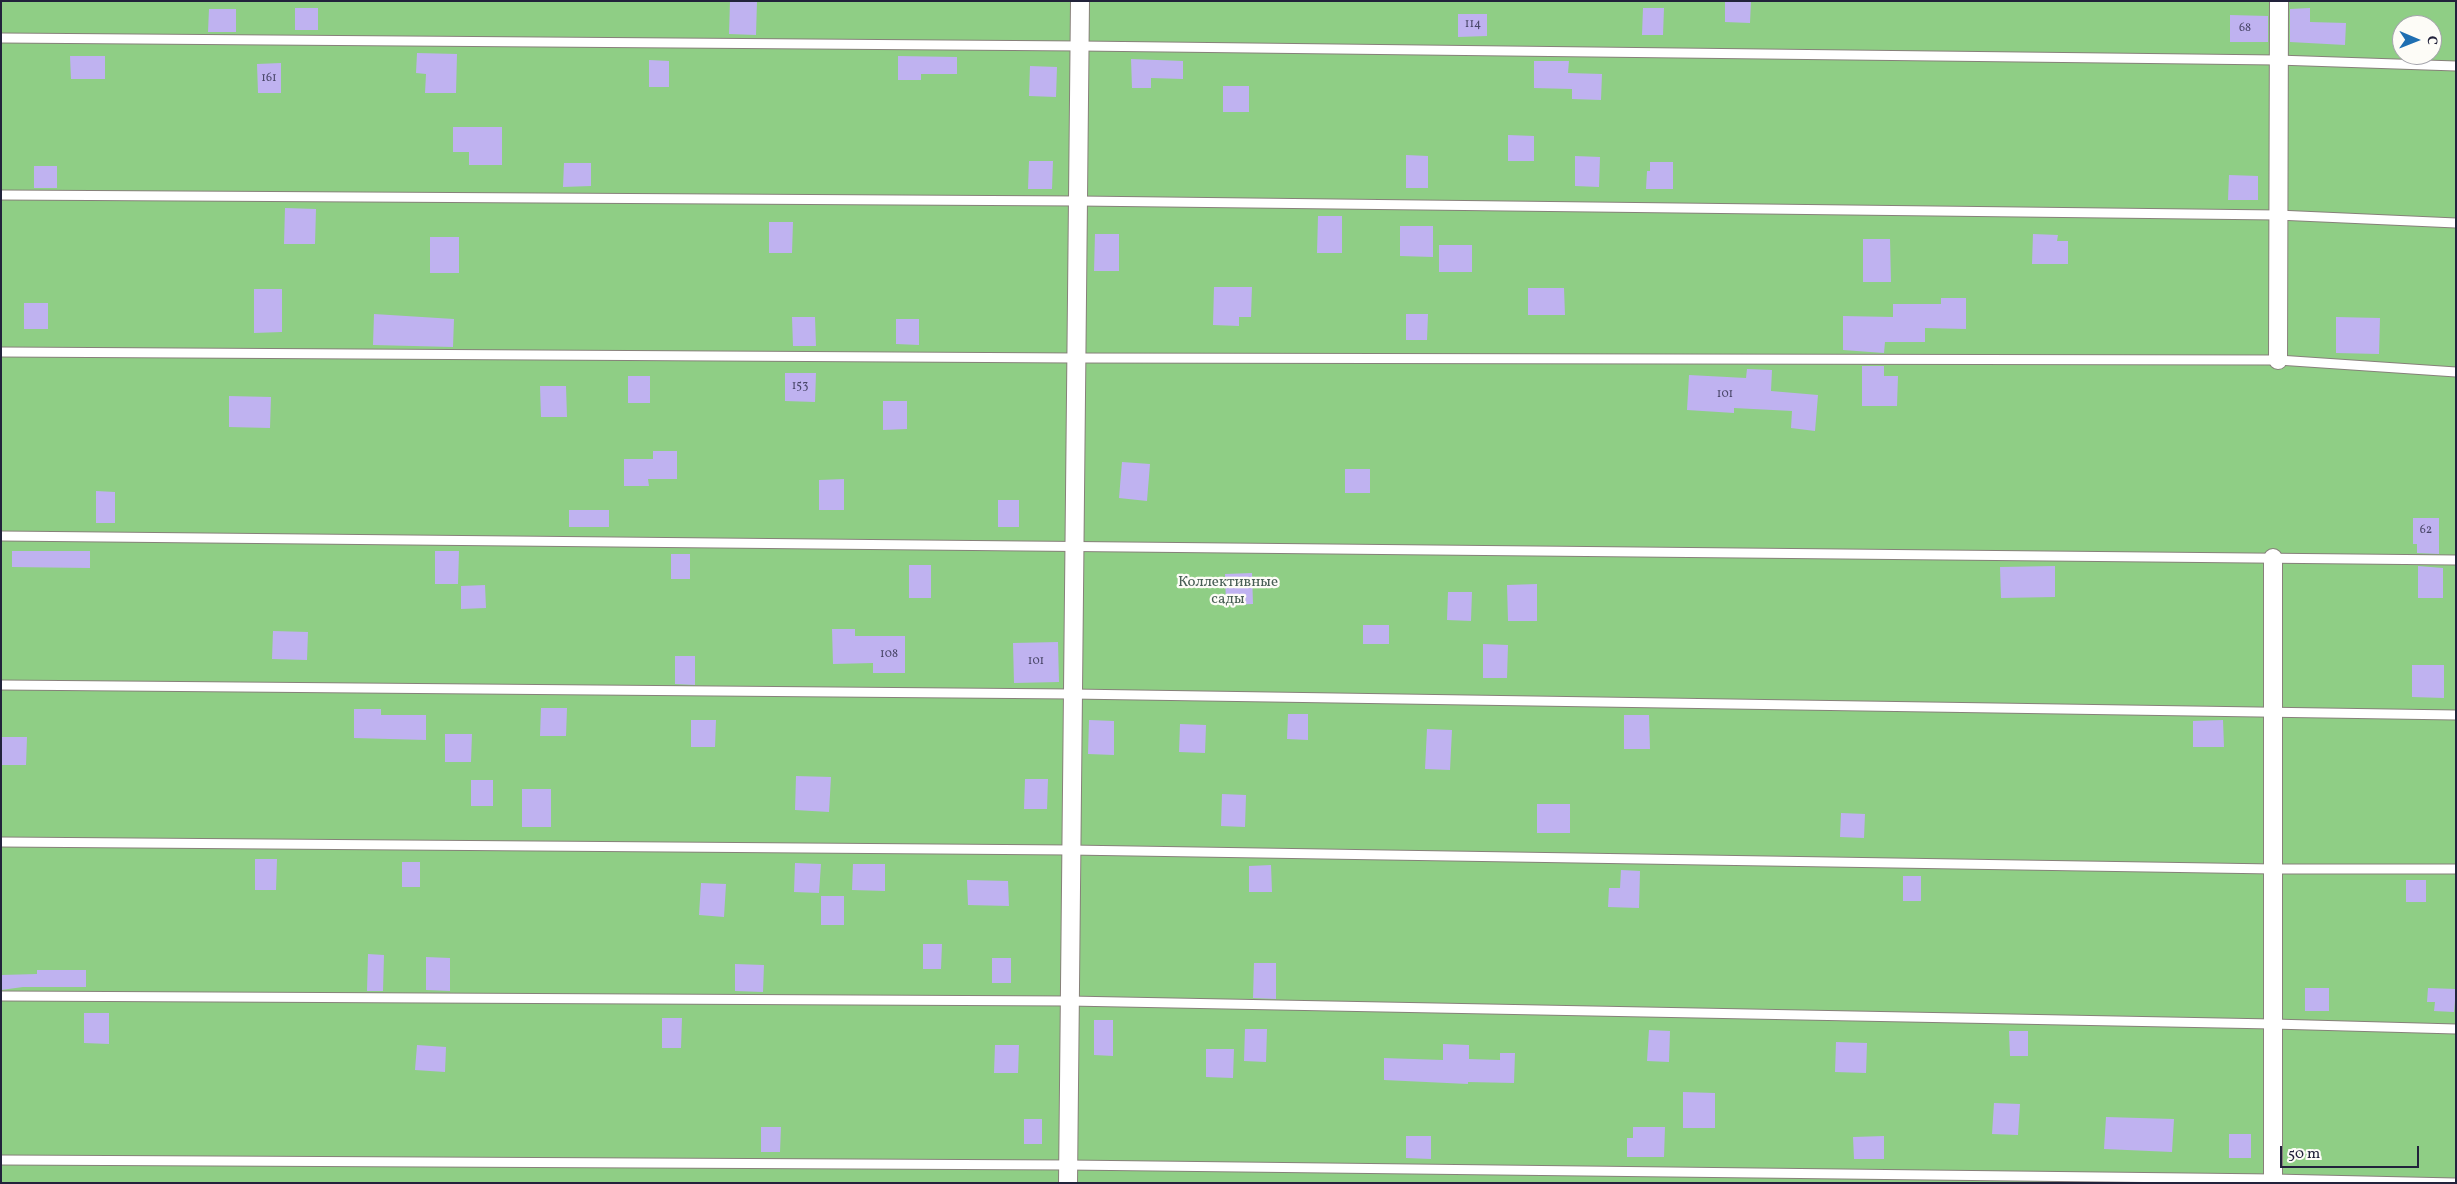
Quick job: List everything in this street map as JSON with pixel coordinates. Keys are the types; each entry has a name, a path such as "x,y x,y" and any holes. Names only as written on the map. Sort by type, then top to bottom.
{"street":[{"path":"1068,1183 1080,1"},
{"path":"2278,360 2279,1"},
{"path":"2273,558 2273,1181"}],"lane":[{"path":"1,38 1080,46 2278,60 2456,66"},
{"path":"1,195 1078,201 2277,215 2456,223"},
{"path":"1,352 1076,358 2278,360 2456,372"},
{"path":"1,536 1075,548 2456,560"},
{"path":"1,685 1072,694 2456,715"},
{"path":"1,842 1070,850 2274,869 2456,869"},
{"path":"1,996 1069,1001 2456,1029"},
{"path":"1,1160 1068,1165 2455,1183"}],"green space":[{"name":"Коллективные сады","path":"1,1 2456,1 2456,1183 1,1183"}],"building":[{"path":"730,1 757,1 756,35 729,34"},
{"path":"1725,1 1751,1 1750,23 1725,22"},
{"path":"295,8 318,8 318,30 295,30"},
{"path":"1643,8 1664,8 1663,35 1642,35"},
{"path":"2310,8 2310,22 2346,23 2345,45 2290,42 2290,9"},
{"path":"209,9 236,9 236,32 208,32"},
{"path":"1458,14 1487,14 1487,36 1458,37"},
{"path":"2230,15 2268,16 2268,42 2230,42"},
{"path":"417,53 457,54 456,93 425,93 426,74 416,73"},
{"path":"70,56 105,56 105,79 71,79"},
{"path":"898,56 957,57 957,74 921,74 921,80 898,80"},
{"path":"1131,59 1183,61 1183,79 1151,78 1151,88 1132,88"},
{"path":"649,60 669,61 669,87 649,87"},
{"path":"1534,61 1569,61 1568,73 1602,74 1601,100 1572,99 1572,89 1534,88"},
{"path":"281,63 281,93 258,93 257,64"},
{"path":"1030,66 1057,67 1056,97 1029,96"},
{"path":"1223,86 1249,86 1249,112 1223,112"},
{"path":"453,127 502,127 502,165 469,165 469,152 453,152"},
{"path":"1508,135 1534,136 1534,161 1508,161"},
{"path":"1406,155 1428,156 1428,188 1406,188"},
{"path":"1575,156 1600,157 1599,187 1575,186"},
{"path":"1029,161 1053,161 1052,189 1028,189"},
{"path":"1650,162 1673,162 1673,189 1646,189 1647,171 1650,171"},
{"path":"564,163 591,163 591,186 563,187"},
{"path":"34,166 57,166 57,188 34,188"},
{"path":"2229,175 2258,176 2258,200 2228,200"},
{"path":"285,208 316,209 315,244 284,244"},
{"path":"1318,216 1342,216 1342,253 1317,253"},
{"path":"769,222 793,222 792,253 769,253"},
{"path":"1400,226 1433,226 1433,257 1400,256"},
{"path":"1095,234 1119,234 1119,271 1094,271"},
{"path":"2033,234 2058,235 2057,241 2068,241 2068,264 2032,264"},
{"path":"430,237 459,237 459,273 430,273"},
{"path":"1863,239 1890,239 1891,282 1863,282"},
{"path":"1439,245 1472,245 1472,272 1439,272"},
{"path":"1214,287 1252,287 1251,317 1239,317 1239,326 1213,325"},
{"path":"1528,288 1564,288 1565,315 1528,315"},
{"path":"254,289 282,289 282,332 254,333"},
{"path":"1941,298 1966,298 1966,329 1925,328 1925,342 1885,342 1884,353 1843,350 1843,316 1893,317 1893,304 1941,304"},
{"path":"24,303 48,303 48,329 24,329"},
{"path":"374,314 454,319 453,347 373,345"},
{"path":"1406,314 1428,314 1427,340 1406,340"},
{"path":"792,317 815,317 816,346 793,346"},
{"path":"2336,317 2380,318 2379,354 2336,353"},
{"path":"896,319 919,319 919,345 896,344"},
{"path":"1862,366 1884,366 1884,376 1898,376 1897,406 1862,406"},
{"path":"1747,369 1772,370 1771,391 1818,395 1815,431 1791,428 1792,411 1734,408 1734,413 1687,410 1689,375 1746,378"},
{"path":"785,373 816,373 815,402 785,401"},
{"path":"628,376 650,376 650,403 628,403"},
{"path":"540,386 566,386 567,417 541,417"},
{"path":"229,396 271,397 270,428 229,427"},
{"path":"883,401 907,401 907,429 883,430"},
{"path":"653,451 677,451 677,479 648,479 649,486 624,486 624,459 653,459"},
{"path":"1122,462 1150,464 1147,501 1119,498"},
{"path":"1345,469 1370,469 1370,493 1345,493"},
{"path":"844,479 844,510 819,510 819,480"},
{"path":"96,491 115,492 115,523 96,523"},
{"path":"998,500 1019,500 1019,527 998,527"},
{"path":"569,510 609,510 609,527 569,527"},
{"path":"2413,518 2439,518 2439,554 2417,553 2417,544 2413,544"},
{"path":"12,551 90,551 90,568 12,567"},
{"path":"435,551 459,551 458,584 435,584"},
{"path":"671,554 690,554 690,579 671,579"},
{"path":"909,565 931,565 931,598 909,598"},
{"path":"2055,566 2055,597 2001,598 2000,567"},
{"path":"2418,566 2443,568 2443,598 2418,598"},
{"path":"1252,573 1253,604 1226,605 1225,574"},
{"path":"1537,584 1537,621 1508,621 1507,585"},
{"path":"485,585 486,608 461,609 461,586"},
{"path":"1448,592 1472,592 1471,621 1447,620"},
{"path":"1363,625 1389,625 1389,644 1363,644"},
{"path":"832,629 855,629 855,636 905,636 905,673 873,673 873,663 833,664"},
{"path":"273,631 308,632 307,660 272,659"},
{"path":"1058,642 1059,682 1014,683 1013,643"},
{"path":"1483,644 1508,645 1507,678 1483,678"},
{"path":"675,656 695,656 695,685 675,684"},
{"path":"2412,665 2444,665 2444,698 2412,697"},
{"path":"541,708 567,708 566,736 540,736"},
{"path":"354,709 381,709 381,715 426,715 426,740 354,738"},
{"path":"1288,714 1308,714 1308,740 1287,739"},
{"path":"1624,715 1649,715 1650,749 1624,749"},
{"path":"691,720 716,720 715,747 691,747"},
{"path":"1089,720 1114,721 1114,755 1088,754"},
{"path":"2223,720 2224,747 2193,747 2193,721"},
{"path":"1180,724 1206,725 1205,753 1179,752"},
{"path":"1427,729 1452,730 1450,770 1425,769"},
{"path":"445,734 472,734 471,762 445,762"},
{"path":"1,737 27,737 26,765 1,765"},
{"path":"796,776 831,777 829,812 795,810"},
{"path":"1025,779 1048,779 1047,809 1024,809"},
{"path":"471,780 493,780 493,806 471,806"},
{"path":"522,789 551,789 551,827 522,827"},
{"path":"1222,794 1246,795 1245,827 1221,826"},
{"path":"1537,804 1570,804 1570,833 1537,833"},
{"path":"1841,813 1865,814 1864,838 1840,837"},
{"path":"255,859 277,859 276,890 255,890"},
{"path":"402,862 420,862 420,887 402,887"},
{"path":"795,863 821,864 819,893 794,892"},
{"path":"853,864 885,864 885,891 852,890"},
{"path":"1271,865 1272,892 1249,892 1249,866"},
{"path":"1621,870 1640,871 1639,908 1608,907 1609,888 1620,888"},
{"path":"1903,876 1921,876 1921,901 1903,901"},
{"path":"967,880 1008,881 1009,906 968,905"},
{"path":"2406,880 2426,880 2426,902 2406,902"},
{"path":"701,883 726,884 724,917 699,915"},
{"path":"821,896 844,896 844,925 821,925"},
{"path":"923,944 942,944 941,969 923,969"},
{"path":"368,954 384,955 383,991 367,991"},
{"path":"426,957 450,958 450,991 426,990"},
{"path":"992,958 1011,958 1011,983 992,983"},
{"path":"1254,963 1276,963 1276,999 1253,998"},
{"path":"735,964 764,965 763,992 735,991"},
{"path":"37,970 86,970 86,987 23,987 1,990 1,975 37,974"},
{"path":"2305,988 2329,988 2329,1011 2305,1011"},
{"path":"2428,988 2456,989 2454,1012 2434,1011 2435,1002 2427,1002"},
{"path":"84,1013 109,1013 109,1044 84,1043"},
{"path":"662,1018 682,1018 681,1048 662,1048"},
{"path":"1094,1020 1113,1020 1113,1056 1094,1055"},
{"path":"1245,1029 1267,1029 1266,1062 1244,1061"},
{"path":"1649,1030 1670,1031 1669,1062 1647,1061"},
{"path":"2009,1031 2028,1031 2028,1056 2010,1056"},
{"path":"1836,1042 1867,1043 1866,1073 1835,1072"},
{"path":"1443,1044 1469,1045 1469,1059 1500,1060 1500,1053 1515,1053 1514,1083 1468,1082 1468,1084 1384,1080 1384,1058 1443,1060"},
{"path":"417,1045 446,1047 445,1072 415,1070"},
{"path":"995,1045 1019,1045 1018,1073 994,1073"},
{"path":"1206,1049 1234,1049 1233,1078 1206,1077"},
{"path":"1683,1092 1715,1093 1715,1128 1683,1128"},
{"path":"1994,1103 2020,1104 2018,1135 1992,1134"},
{"path":"2106,1117 2174,1119 2172,1152 2104,1149"},
{"path":"1024,1119 1042,1119 1042,1144 1024,1144"},
{"path":"761,1127 781,1127 780,1152 761,1152"},
{"path":"1633,1127 1665,1127 1664,1157 1627,1157 1627,1138 1633,1138"},
{"path":"2229,1134 2251,1134 2251,1158 2229,1158"},
{"path":"1406,1136 1431,1136 1431,1159 1406,1158"},
{"path":"1884,1136 1884,1159 1854,1159 1853,1137"}]}
